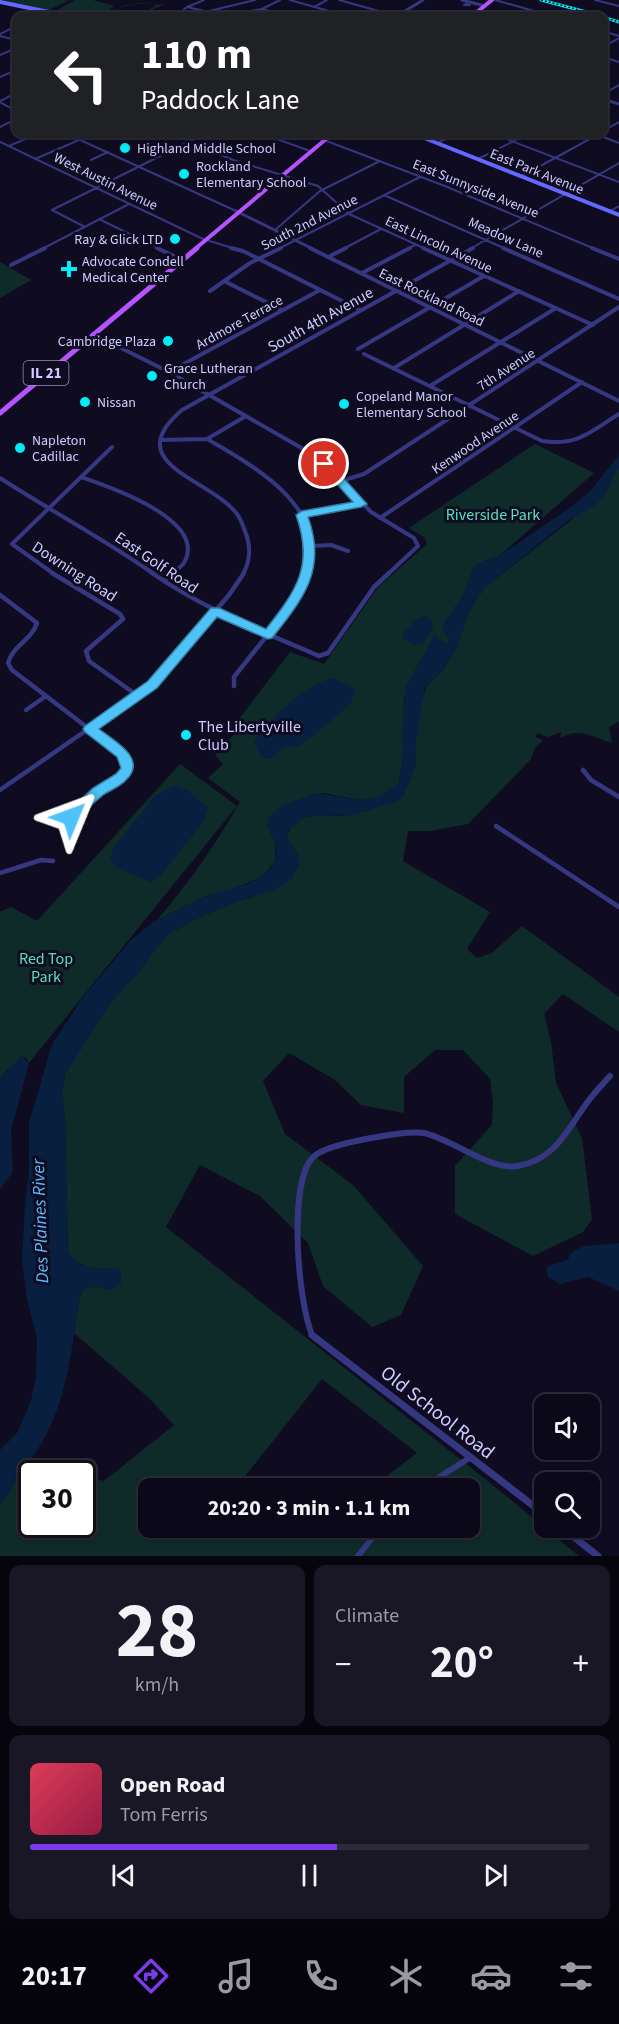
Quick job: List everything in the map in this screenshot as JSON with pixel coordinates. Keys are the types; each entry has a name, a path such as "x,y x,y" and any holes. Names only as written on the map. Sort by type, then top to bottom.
{"main road":[{"path":"477,12 494,0"},
{"path":"0,2 49,12"},
{"name":"IL 21","path":"0,412 236,211 327,138"},
{"name":"East Park Avenue","path":"424,138 619,215"}],"street":[{"path":"181,12 204,0"},
{"path":"187,7 205,12 255,0"},
{"path":"244,12 262,9 280,0"},
{"path":"290,0 330,12"},
{"path":"314,7 327,0"},
{"path":"339,0 382,12"},
{"path":"404,12 423,0"},
{"path":"462,0 485,6"},
{"path":"494,0 538,12"},
{"path":"596,0 619,6"},
{"path":"262,9 273,12"},
{"path":"9,146 28,138"},
{"path":"76,138 236,211"},
{"name":"East Lincoln Avenue","path":"182,138 237,161 304,180 323,189 336,206 348,214 593,325"},
{"path":"85,227 52,210 195,138"},
{"path":"274,138 310,151"},
{"path":"437,143 448,138"},
{"path":"504,138 619,182"},
{"path":"478,159 519,138"},
{"path":"522,176 589,138"},
{"path":"35,159 80,140"},
{"name":"East Sunnyside Avenue","path":"324,140 342,145 524,219 619,260"},
{"name":"West Austin Avenue","path":"0,142 203,239 243,250 360,310"},
{"path":"91,160 108,152"},
{"path":"275,230 323,189 380,161"},
{"name":"South 4th Avenue","path":"160,440 168,422 182,410 524,219 619,163"},
{"name":"South 2nd Avenue","path":"210,291 260,259 420,177"},
{"name":"Meadow Lane","path":"384,195 619,299"},
{"path":"11,265 129,204"},
{"path":"610,211 619,206"},
{"name":"East Rockland Road","path":"236,211 619,401"},
{"path":"99,219 180,259"},
{"path":"328,257 381,229"},
{"path":"362,273 415,244"},
{"path":"358,350 484,276"},
{"path":"224,281 282,310"},
{"name":"Ardmore Terrace","path":"169,372 320,290"},
{"path":"394,368 519,291"},
{"name":"7th Avenue","path":"341,482 364,474 619,307"},
{"path":"430,386 556,308"},
{"path":"93,333 169,372 315,456 361,504 380,518"},
{"path":"364,354 513,429 542,441 564,444 580,441 619,414"},
{"name":"Kenwood Avenue","path":"380,518 582,382"},
{"path":"0,790 138,696 160,677 239,581 245,571 250,545 247,531 239,516 230,506 166,462 160,448 160,440 207,439 246,416"},
{"path":"207,439 265,473 286,492 302,515 311,546 309,570 303,587 234,677 234,686"},
{"path":"47,509 112,447"},
{"path":"81,477 125,493 166,517 182,532 187,546 185,562 164,581"},
{"name":"East Golf Road","path":"0,478 47,509 118,549 184,595 268,635 319,656 328,653 374,587 416,549 418,543 414,538 380,518"},
{"path":"302,515 361,504"},
{"name":"Downing Road","path":"47,509 11,544 68,584 126,618 85,654 89,660 138,696"},
{"path":"311,546 331,545 348,551"},
{"path":"0,596 37,623 33,632 12,650 8,663 12,670 122,754 128,763 128,769 121,778 98,792 71,817"},
{"path":"26,710 46,696"},
{"path":"583,770 591,780 619,797"},
{"path":"496,826 619,907"},
{"path":"0,873 41,860 53,861"},
{"path":"312,1335 308,1329 303,1299 298,1221 301,1186 311,1158 343,1146 394,1134 421,1132 444,1139 505,1166 518,1166 548,1154 610,1076"},
{"name":"Old School Road","path":"312,1335 534,1507"},
{"path":"438,1478 471,1457"},
{"path":"358,1556 372,1538"},
{"path":"575,1538 598,1556"}],"green space":[{"path":"0,0 67,0 68,1 47,11"},
{"path":"75,0 93,0 114,6 106,12 56,12"},
{"path":"147,3 117,9 130,4"},
{"path":"156,4 165,4 143,12"},
{"path":"0,262 31,280 0,298"},
{"name":"Riverside Park","path":"535,444 594,473 499,556 477,564 473,569 465,592 442,629 450,639 446,645 434,636 404,698 403,753 399,783 381,796 361,800 323,793 291,802 275,843 275,861 263,876 227,892 208,895 157,920 202,863 240,802 208,778 223,764 215,755 241,727 236,723 290,652 324,664 378,587 427,544 424,537 409,528"},
{"path":"619,468 619,722 609,727 612,743 580,733 560,738 561,732 548,737 538,733 535,737 543,740 535,748 531,759 468,824 430,831 408,831 403,861 490,912 467,949 477,958 492,953 522,926 619,997 619,1032 563,994 544,1014 551,1042 556,1083 582,1138 592,1219 583,1232 533,1256 455,1214 455,1166 492,1125 493,1102 490,1079 463,1050 435,1050 404,1077 404,1113 361,1105 335,1080 289,1053 263,1081 285,1134 353,1185 423,1266 401,1315 372,1327 323,1286 308,1243 260,1196 200,1165 166,1227 534,1519 534,1538 557,1538 579,1556 0,1556 0,1505 18,1478 18,1538 96,1538 96,1479 104,1481 174,1425 149,1398 74,1333 83,1289 95,1286 111,1290 110,1268 87,1266 77,1262 68,1253 65,1117 62,1092 65,1074 110,1003 167,935 202,916 253,897 299,858 287,838 297,821 305,817 354,814 403,797 416,764 415,747 420,709 427,685 444,669 456,648 469,612 484,588 606,493 615,471","holes":["322,1379 417,1453 384,1478 480,1478 480,1538 303,1538 299,1541 296,1538 138,1538 138,1478 248,1478 246,1475"]},
{"name":"Red Top Park","path":"180,764 237,806 29,1063 25,1057 7,1070 0,1079 0,912 11,907 37,921"}],"water":[{"name":"Des Plaines River","path":"619,455 619,468 615,471 606,493 597,504 565,523 484,588 469,612 456,648 444,669 425,687 415,747 416,764 403,797 395,802 351,815 311,816 289,829 287,838 299,858 299,865 291,880 274,890 238,901 202,916 167,935 136,976 110,1003 65,1074 62,1092 65,1117 68,1253 80,1264 92,1268 121,1269 121,1284 111,1290 95,1286 83,1289 79,1300 64,1386 53,1419 30,1460 18,1460 18,1478 0,1505 0,1450 17,1433 31,1401 36,1376 37,1337 27,1300 22,1259 29,1170 29,1123 52,1044 84,996 131,940 153,922 208,895 242,886 263,876 270,869 275,861 276,853 275,843 267,826 269,817 279,807 315,793 361,800 381,796 399,783 403,753 402,731 406,686 434,636 446,644 450,639 442,629 465,592 473,569 477,564 499,556 571,507 591,490"},
{"path":"425,616 431,618 433,629 422,645 414,645 403,639 403,634 414,621"},
{"path":"333,678 356,689 350,704 299,746 283,748 270,759 261,757 254,742 268,724 312,686"},
{"path":"175,785 189,791 209,809 202,824 160,876 151,882 116,868 110,859 114,847 155,796"},
{"path":"21,1056 29,1063 11,1131 13,1172 0,1189 0,1079"},
{"path":"619,1243 619,1291 588,1277 560,1284 548,1277 546,1267 567,1260 573,1251 584,1246"}],"railway":[{"path":"541,0 587,12"},
{"path":"608,19 619,22"}],"place":[{"name":"Highland Middle School","path":"125,148"},
{"name":"Rockland Elementary School","path":"184,174"},
{"name":"Ray & Glick LTD","path":"175,239"},
{"name":"Advocate Condell Medical Center","path":"69,269"},
{"name":"Cambridge Plaza","path":"168,341"},
{"name":"Grace Lutheran Church","path":"152,376"},
{"name":"Nissan","path":"85,402"},
{"name":"Copeland Manor Elementary School","path":"344,404"},
{"name":"Napleton Cadillac","path":"20,448"},
{"name":"The Libertyville Club","path":"186,735"}],"route":[{"path":"71,817 89,799 121,778 128,769 128,763 122,754 90,729 142,693 160,677 215,611 268,635 295,600 309,570 311,546 302,515 361,504 324,464"}]}
